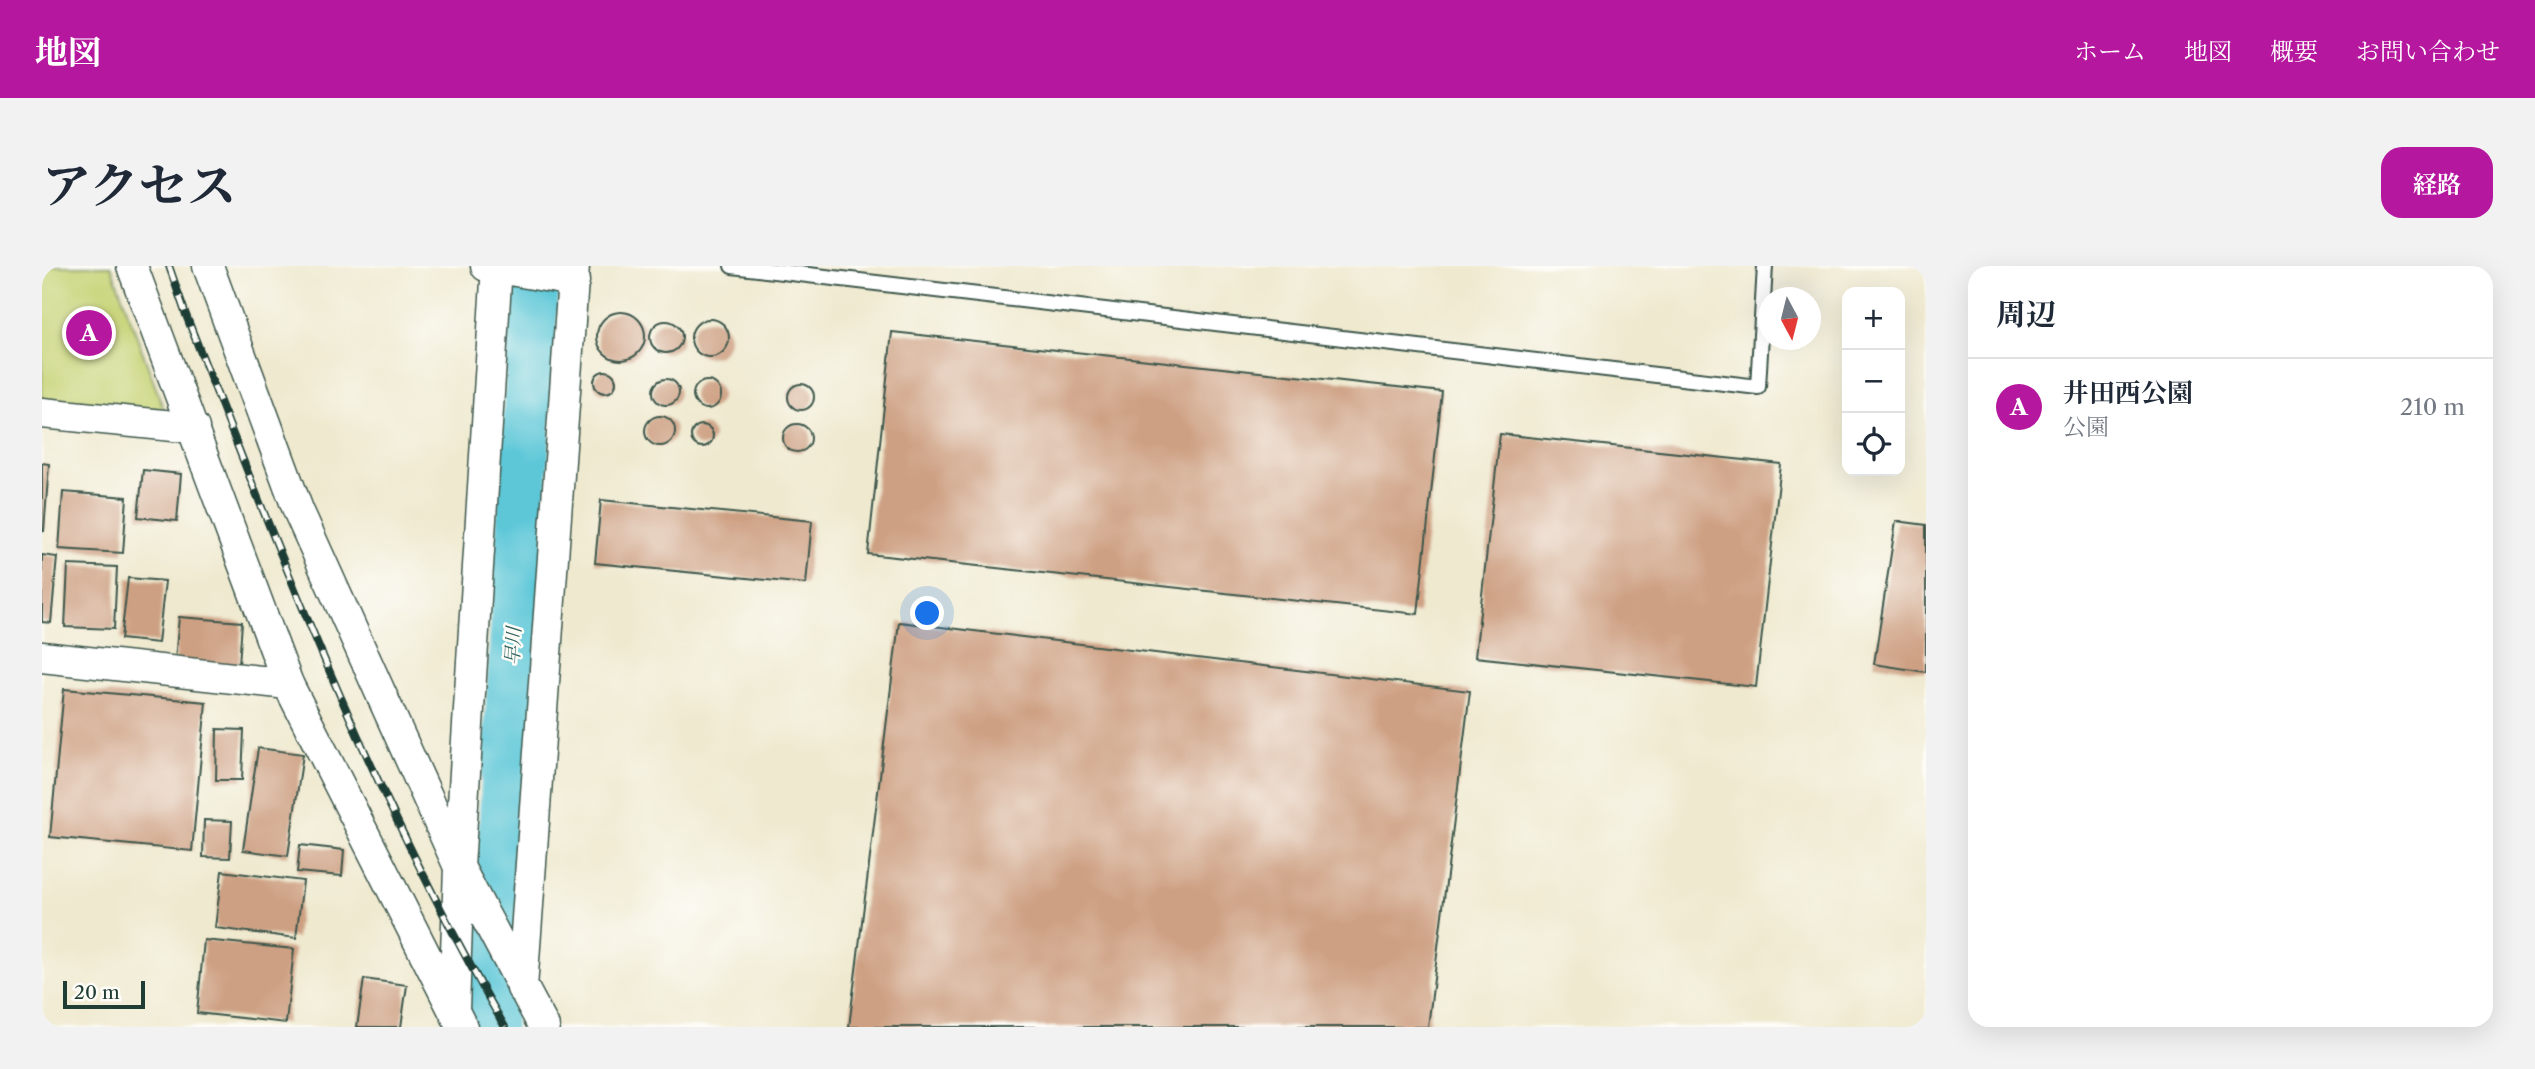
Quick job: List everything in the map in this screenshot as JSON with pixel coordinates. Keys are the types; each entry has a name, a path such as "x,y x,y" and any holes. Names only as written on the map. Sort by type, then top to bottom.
{"street":[{"path":"132,266 288,684 456,1021"},
{"path":"208,266 298,510 459,867 544,1027"},
{"path":"456,1021 459,867 493,267 574,274 520,1027"},
{"path":"42,413 194,428"},
{"path":"42,657 288,684"}],"lane":[{"path":"732,266 1758,387 1765,266"}],"green space":[{"path":"42,266 111,266 165,413 42,401"}],"building":[{"path":"621,312 638,319 645,336 638,353 621,360 604,353 597,336 604,319"},
{"path":"710,319 723,325 729,338 723,351 710,357 697,351 691,338 697,325"},
{"path":"666,321 677,326 682,337 677,348 666,353 655,348 650,337 655,326"},
{"path":"892,332 1442,392 1418,614 868,554"},
{"path":"605,371 613,374 616,382 613,390 605,393 597,390 594,382 597,374"},
{"path":"666,379 675,383 679,392 675,401 666,405 657,401 653,392 657,383"},
{"path":"707,381 717,385 721,395 717,405 707,409 697,405 693,395 697,385"},
{"path":"801,384 810,388 814,397 810,406 801,410 792,406 788,397 792,388"},
{"path":"660,416 666,417 674,425 674,437 666,445 660,446 654,445 646,437 645,431 646,425 654,417"},
{"path":"797,424 807,428 811,438 807,448 797,452 787,448 783,438 787,428"},
{"path":"698,425 706,425 713,432 713,440 706,447 698,447 691,440 691,432"},
{"path":"1500,434 1781,464 1756,687 1475,657"},
{"path":"42,463 49,464 44,531 42,531"},
{"path":"143,470 181,474 177,521 138,517"},
{"path":"63,492 127,497 123,553 59,549"},
{"path":"601,500 812,521 806,584 595,563"},
{"path":"1896,521 1926,525 1926,672 1874,664"},
{"path":"42,555 57,557 51,623 42,622"},
{"path":"68,565 117,567 114,629 65,627"},
{"path":"128,578 165,581 158,643 121,639"},
{"path":"179,617 242,622 239,665 175,660"},
{"path":"899,622 1470,691 1428,1027 849,1027"},
{"path":"64,689 206,702 192,851 50,837"},
{"path":"217,729 244,730 242,780 216,780"},
{"path":"258,748 303,754 288,856 243,850"},
{"path":"204,820 232,821 230,858 203,857"},
{"path":"300,845 344,850 342,876 297,872"},
{"path":"222,871 303,881 296,938 215,928"},
{"path":"204,940 294,949 286,1023 197,1013"},
{"path":"364,979 407,985 401,1027 357,1027"}],"waterway":[{"name":"早川","path":"491,1027 536,266"}],"railway":[{"path":"169,266 258,497 332,677 413,854 505,1027"}],"place":[{"name":"井田西公園","path":"89,333"}]}
